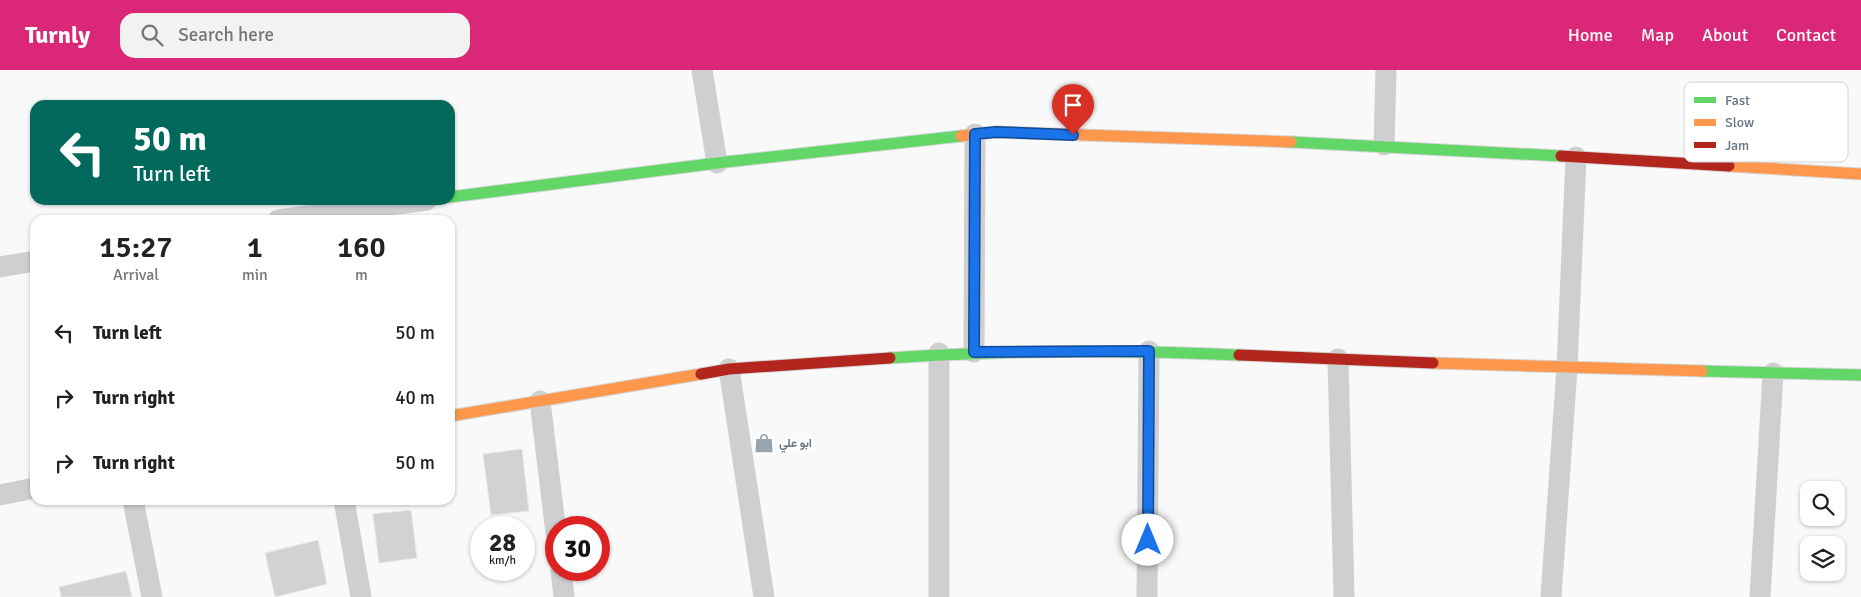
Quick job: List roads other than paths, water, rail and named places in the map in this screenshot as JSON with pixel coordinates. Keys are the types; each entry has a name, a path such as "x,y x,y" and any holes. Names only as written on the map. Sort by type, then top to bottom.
{"street":[{"path":"702,70 718,163"},
{"path":"1384,145 1386,70"},
{"path":"455,196 718,163 996,132 1384,145 1861,174"},
{"path":"974,352 975,134"},
{"path":"1551,597 1567,368 1576,157"},
{"path":"320,215 391,205"},
{"path":"0,267 30,262"},
{"path":"1147,597 1149,351"},
{"path":"455,415 729,369 974,352 1149,351 1567,368 1861,375"},
{"path":"939,353 939,597"},
{"path":"1338,359 1344,597"},
{"path":"729,369 764,597"},
{"path":"1760,597 1772,373"},
{"path":"540,400 554,516"},
{"path":"0,496 30,489"},
{"path":"134,505 152,597"},
{"path":"345,505 361,597"},
{"path":"562,581 564,597"}],"place":[{"name":"ابو علي","path":"764,443"}]}
